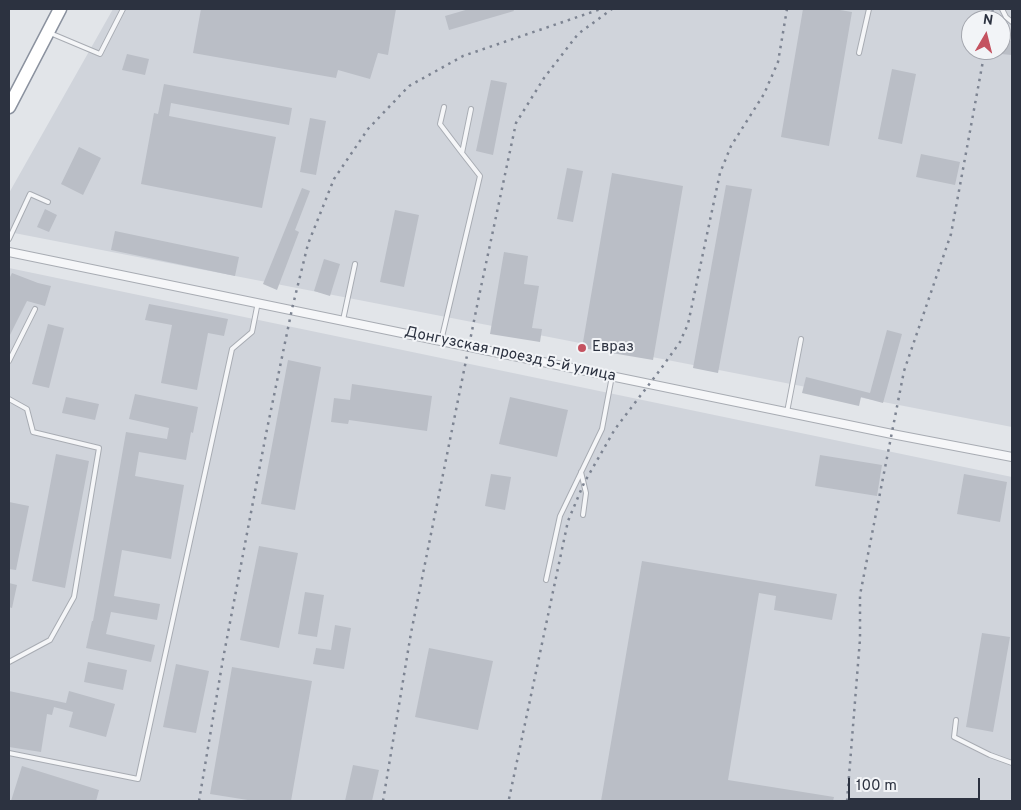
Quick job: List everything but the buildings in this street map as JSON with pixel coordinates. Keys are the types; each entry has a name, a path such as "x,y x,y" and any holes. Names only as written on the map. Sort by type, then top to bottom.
{"highway":[{"path":"9,107 60,9"}],"street":[{"name":"Донгузская проезд 5-й улица","path":"9,252 1012,457"}],"lane":[{"path":"48,32 100,54 123,9"},
{"path":"859,54 869,9"},
{"path":"1002,9 1006,17 1012,22"},
{"path":"441,340 480,176 440,124 444,107"},
{"path":"462,152 471,109"},
{"path":"9,239 30,194 48,202"},
{"path":"343,320 355,264"},
{"path":"9,753 138,780 232,349 252,332 258,302"},
{"path":"9,361 35,309"},
{"path":"787,412 802,339"},
{"path":"546,580 560,516 602,429 612,376"},
{"path":"9,399 27,409 33,432 99,448 74,596 50,640 9,662"},
{"path":"581,472 586,493 583,515"},
{"path":"956,720 954,737 990,755 1012,762"}],"shaded area":[{"path":"113,9 1012,9 1012,427 9,232 9,193"},
{"path":"9,268 1012,477 1012,801 9,801"}],"railway":[{"path":"199,801 223,659 292,309 308,244 334,179 368,129 409,86 463,56 601,9"},
{"path":"383,801 411,633 516,123 544,78 578,34 612,9"},
{"path":"509,799 568,521 584,483 615,429 680,342 688,324 720,173 731,146 764,94 778,62 787,9"},
{"path":"847,801 860,639 860,595 904,371 951,234 983,60"}],"place":[{"name":"Евраз","path":"582,348"}]}
